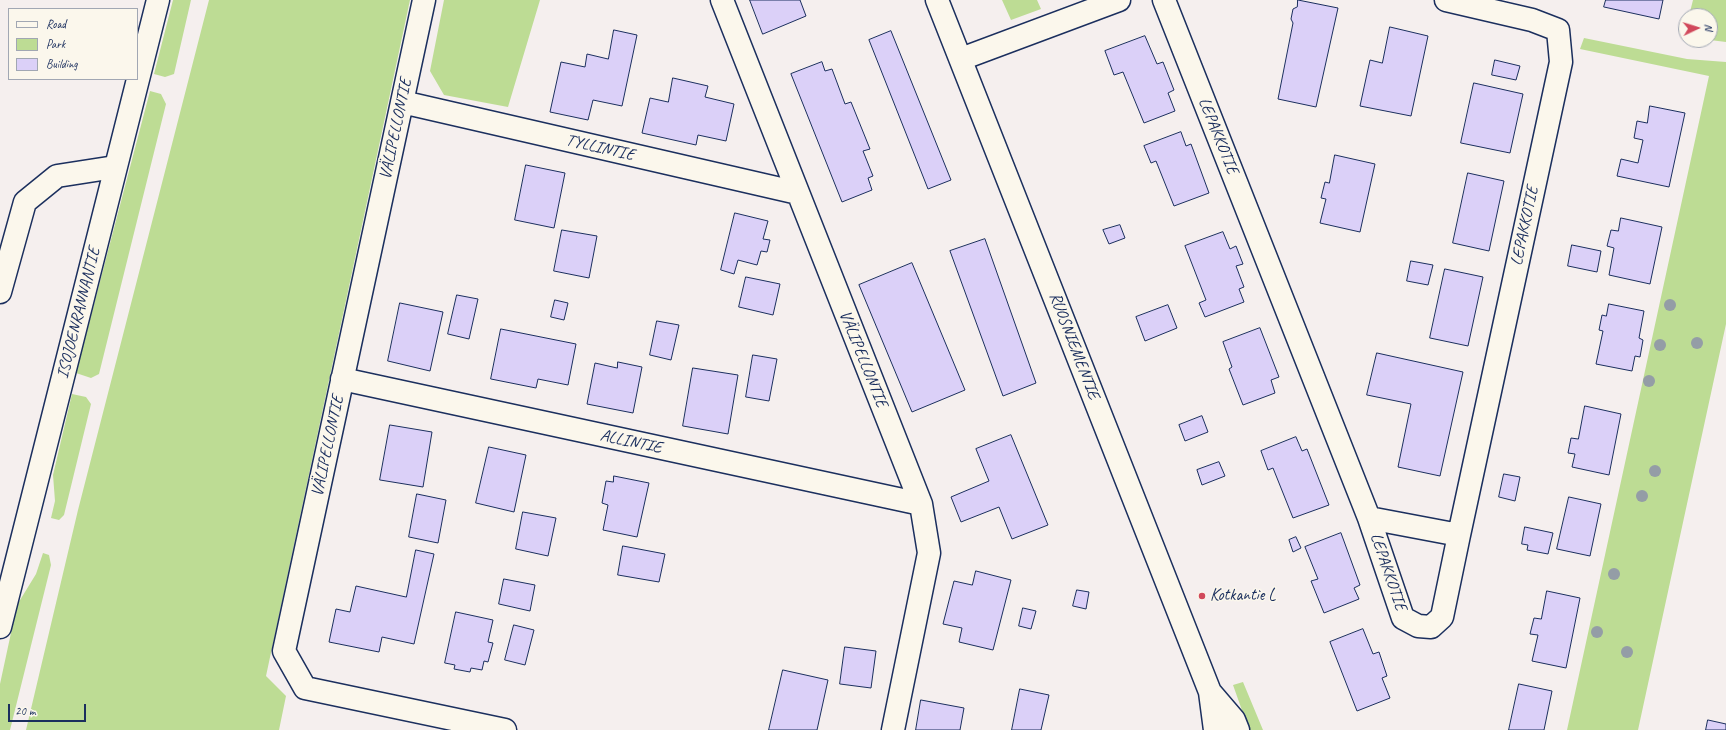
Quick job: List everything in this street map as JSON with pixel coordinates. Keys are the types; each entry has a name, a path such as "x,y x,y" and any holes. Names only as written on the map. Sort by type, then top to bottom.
{"street":[{"name":"ISOJOENRANNANTIE","path":"138,78 158,0"},
{"name":"VÄLIPELLONTIE","path":"424,0 284,652 305,688 504,730"},
{"name":"VÄLIPELLONTIE","path":"722,0 921,504 929,553 893,730"},
{"name":"RUOSNIEMENTIE","path":"937,0 1210,692 1215,730"},
{"path":"961,59 1119,0"},
{"name":"LEPAKKOTIE","path":"1164,0 1369,518 1403,618 1418,626 1431,627 1442,617 1561,62 1558,30 1532,20 1446,0"},
{"name":"ISOJOENRANNANTIE","path":"0,627 137,80"},
{"name":"TYLLINTIE","path":"402,102 798,194"},
{"path":"0,292 25,202 57,176 115,167"},
{"name":"ALLINTIE","path":"342,379 921,504"},
{"name":"LEPAKKOTIE","path":"1369,518 1459,535"},
{"name":"RUOSNIEMENTIE","path":"1210,692 1234,720 1238,730"}],"green space":[{"path":"173,0 191,0 174,74 165,77 154,74"},
{"path":"209,0 410,0 266,676 286,696 279,730 26,730 78,510"},
{"path":"444,0 540,0 508,107 444,95 430,71"},
{"path":"1002,0 1037,0 1041,9 1011,20"},
{"path":"1693,0 1726,0 1726,42 1718,41 1718,8 1691,8"},
{"path":"1584,38 1687,59 1726,62 1726,324 1638,730 1567,730 1709,76 1580,49"},
{"path":"150,91 161,94 166,104 99,374 91,378 76,373"},
{"path":"72,394 86,397 91,404 64,515 59,520 51,518 55,501 53,475"},
{"path":"43,553 49,555 51,565 10,730 0,730 0,684 17,605 36,574"},
{"path":"1243,682 1263,730 1249,730 1233,685"}],"building":[{"path":"750,0 800,0 806,16 763,34"},
{"path":"1298,0 1338,8 1316,107 1278,99 1293,23 1291,19 1293,9 1297,7"},
{"path":"1606,0 1663,0 1659,19 1604,7"},
{"path":"1390,27 1428,36 1411,116 1360,106 1370,60 1382,63"},
{"path":"614,30 637,35 622,106 593,100 588,120 550,112 561,62 585,67 587,54 608,59"},
{"path":"891,31 951,180 928,189 869,40"},
{"path":"1145,36 1157,64 1163,62 1174,90 1168,93 1175,111 1144,123 1123,72 1114,75 1105,51"},
{"path":"1495,60 1520,66 1516,80 1492,75"},
{"path":"822,62 825,71 832,69 845,104 851,102 870,149 863,151 873,176 868,178 872,190 842,202 791,74"},
{"path":"673,78 708,86 705,97 734,104 726,141 698,135 696,145 642,133 650,98 668,102"},
{"path":"1474,83 1523,94 1510,153 1461,143"},
{"path":"1650,106 1685,113 1669,187 1617,176 1621,159 1638,163 1643,140 1634,138 1637,121 1647,123"},
{"path":"1181,132 1186,146 1191,144 1209,193 1174,206 1156,161 1151,163 1144,146"},
{"path":"1335,155 1375,164 1360,232 1320,223 1326,199 1321,198 1325,182 1329,183"},
{"path":"526,165 565,173 554,228 515,220"},
{"path":"1468,173 1504,181 1489,251 1453,243"},
{"path":"735,213 768,221 763,239 770,240 767,252 761,251 757,265 738,260 734,274 721,270"},
{"path":"1621,218 1662,227 1650,284 1609,275 1614,248 1607,246 1611,230 1618,231"},
{"path":"1120,225 1125,238 1109,244 1103,230"},
{"path":"562,230 597,236 589,278 554,271"},
{"path":"1223,232 1230,249 1236,246 1243,264 1236,266 1244,287 1239,289 1244,302 1205,317 1199,303 1206,300 1185,246"},
{"path":"985,239 1036,383 1003,396 950,251"},
{"path":"1572,245 1601,251 1597,272 1568,266"},
{"path":"1411,261 1433,265 1428,285 1407,281"},
{"path":"912,263 965,390 912,412 859,285"},
{"path":"1445,269 1483,277 1468,346 1430,338"},
{"path":"746,277 780,284 773,315 739,307"},
{"path":"457,295 478,299 469,339 448,334"},
{"path":"555,300 568,303 564,320 551,317"},
{"path":"400,303 443,312 430,371 388,361"},
{"path":"1609,304 1644,311 1639,338 1643,340 1640,357 1635,356 1632,371 1596,364 1603,331 1599,330 1602,315 1606,316"},
{"path":"1168,305 1177,328 1145,341 1136,317"},
{"path":"657,321 679,325 671,360 650,355"},
{"path":"1260,328 1279,377 1271,380 1275,393 1243,405 1229,369 1232,367 1223,342"},
{"path":"501,329 576,344 568,385 538,379 536,388 491,379"},
{"path":"1377,353 1463,372 1440,476 1398,467 1411,404 1367,395"},
{"path":"753,355 777,359 769,401 746,397"},
{"path":"618,362 642,367 633,413 587,404 595,363 617,368"},
{"path":"693,368 738,375 728,434 683,426"},
{"path":"1585,406 1621,414 1609,475 1572,467 1575,454 1568,453 1571,438 1578,439"},
{"path":"1202,416 1208,432 1185,441 1179,425"},
{"path":"390,425 432,432 423,487 380,480"},
{"path":"1011,435 1048,525 1012,539 999,507 961,522 951,497 989,481 976,449"},
{"path":"1296,437 1302,451 1307,449 1329,505 1293,518 1273,468 1268,470 1261,451"},
{"path":"489,447 526,455 514,512 476,503"},
{"path":"1219,462 1225,476 1202,485 1197,470"},
{"path":"1504,474 1520,477 1515,501 1499,497"},
{"path":"614,476 649,483 637,537 603,530 608,505 602,503 606,481 613,482"},
{"path":"417,494 446,500 438,543 409,537"},
{"path":"1569,497 1601,504 1590,556 1557,549"},
{"path":"523,512 556,518 548,556 516,549"},
{"path":"1525,527 1553,533 1548,554 1527,550 1528,545 1522,544"},
{"path":"1341,533 1360,585 1354,588 1359,599 1324,613 1311,581 1318,579 1305,547"},
{"path":"1296,537 1301,548 1293,552 1289,540"},
{"path":"623,546 665,554 659,582 618,575"},
{"path":"416,550 434,554 414,644 382,637 379,652 329,642 336,609 350,612 356,586 406,597"},
{"path":"976,571 1011,580 993,650 959,642 962,628 943,624 954,581 972,585"},
{"path":"504,579 535,585 530,611 499,604"},
{"path":"1077,590 1089,592 1086,609 1073,606"},
{"path":"1547,591 1580,598 1566,668 1532,661 1538,635 1530,634 1534,618 1541,619"},
{"path":"1023,608 1036,611 1031,629 1019,626"},
{"path":"456,612 493,620 488,642 493,643 488,662 484,661 482,670 471,668 470,672 454,669 455,665 445,663"},
{"path":"514,625 534,630 525,665 505,660"},
{"path":"1363,629 1373,654 1379,652 1387,676 1382,678 1390,698 1357,711 1330,642"},
{"path":"845,647 876,651 871,688 840,684"},
{"path":"783,670 828,680 817,730 769,730"},
{"path":"1519,684 1552,691 1544,730 1509,730"},
{"path":"1020,689 1049,695 1041,730 1012,730"},
{"path":"921,700 964,708 960,730 916,730"},
{"path":"1708,720 1726,724 1726,730 1706,730"}],"place":[{"name":"Kotkantie L","path":"1202,596"}]}
